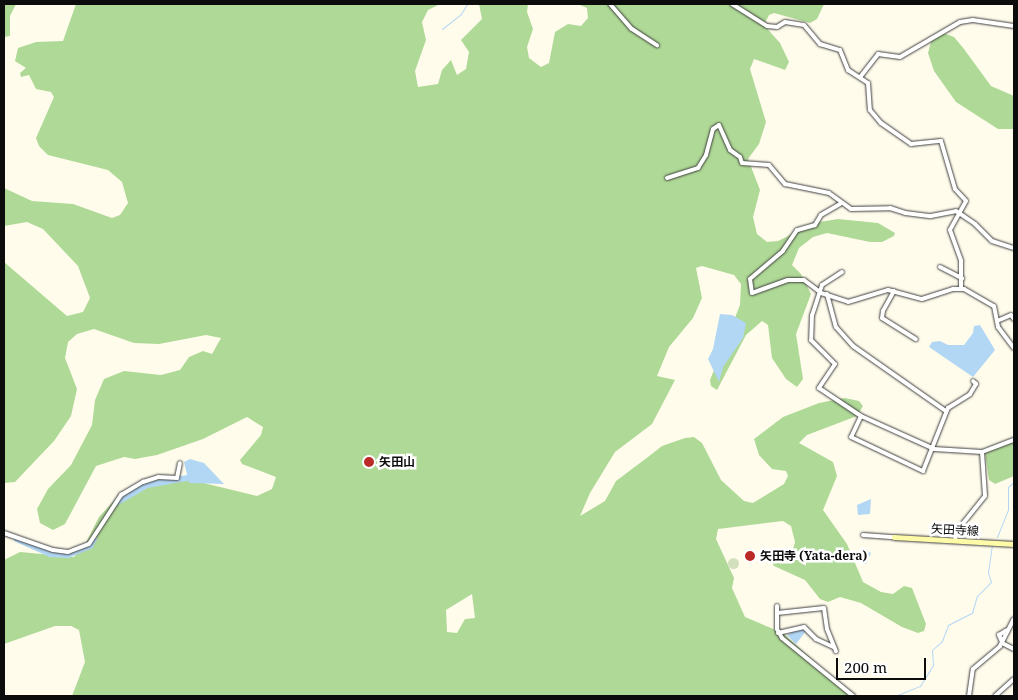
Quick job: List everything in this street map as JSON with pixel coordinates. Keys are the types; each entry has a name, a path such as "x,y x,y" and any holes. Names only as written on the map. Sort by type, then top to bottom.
{"main road":[{"name":"矢田寺線","path":"894,537 1014,544"}],"street":[{"path":"610,4 632,29 657,46"},
{"path":"732,4 767,26 778,28 785,22 804,25 820,44 840,50 848,70 861,76 870,85 867,99 871,112 881,123 910,144 941,141 956,192 966,201 958,212 950,230 961,261 961,289"},
{"path":"861,76 878,54 902,56 964,20 1014,26"},
{"path":"667,178 698,168 706,155 713,129 720,125 730,150 740,157 742,163 751,166 757,162 769,165 784,184 825,192 850,209 890,208 912,215 958,212 990,240 1013,248"},
{"path":"840,204 821,215 815,225 803,226 797,230 783,251 750,279 752,292 777,282 804,280 821,292 848,302 885,291 894,291 922,299 961,289 991,303 996,310 996,321 1003,336 1014,348"},
{"path":"940,267 962,278"},
{"path":"842,272 822,285 812,315 811,340 835,364 819,388 861,416 934,449 982,452 1014,440"},
{"path":"894,291 883,311 882,318 916,339"},
{"path":"828,294 836,327 853,346 946,411"},
{"path":"996,321 1011,315 1014,319"},
{"path":"861,416 851,437 923,471 934,449 946,411 970,394 976,384 974,381"},
{"path":"955,540 957,531 985,496 982,452"},
{"path":"4,533 53,550 68,552 89,544 121,494 143,482 158,477 177,478 180,463"},
{"path":"863,535 894,537"},
{"path":"777,606 778,633 853,696"},
{"path":"777,613 824,608 834,649 816,639 804,626 778,633"},
{"path":"969,696 973,670 1002,642 1014,619"},
{"path":"1002,642 1014,647"},
{"path":"995,696 1014,679"}],"green space":[{"path":"4,4 16,4 10,16 10,36 4,37"},
{"path":"76,4 440,4 428,10 422,22 426,40 415,71 418,87 438,84 442,70 451,60 457,75 466,69 469,52 461,40 482,19 479,4 528,4 527,12 533,29 527,47 529,58 541,67 549,63 555,32 568,24 581,26 588,18 587,8 578,4 824,4 817,19 810,23 774,13 769,15 764,25 780,43 789,62 785,70 754,59 750,69 766,122 759,144 748,159 760,190 753,217 757,234 767,242 778,241 814,223 838,219 878,223 895,233 894,236 882,242 870,242 827,233 813,237 799,248 792,265 801,274 811,294 796,334 803,379 797,387 786,379 772,358 768,325 762,321 746,335 717,390 711,386 710,380 740,305 741,284 734,275 702,266 696,268 702,298 693,318 669,347 657,376 675,380 652,424 615,452 590,493 580,516 605,501 616,481 662,446 694,437 702,443 721,480 744,501 753,503 784,484 788,476 786,471 772,469 759,455 754,439 783,417 819,403 845,398 859,401 863,406 857,416 807,435 799,443 833,462 837,476 823,510 847,544 863,582 881,592 893,594 904,586 912,588 926,624 924,631 918,633 902,627 861,603 840,597 828,602 820,599 805,580 774,566 771,561 793,549 795,542 791,526 783,521 718,529 716,539 734,578 732,588 745,617 783,633 852,696 72,696 85,662 79,630 71,626 55,626 4,644 4,560 20,552 74,557 86,543 99,517 119,495 143,482 158,477 183,478 257,496 272,489 276,477 242,464 240,460 261,435 263,427 247,417 203,439 157,455 135,459 124,457 96,466 65,524 53,530 40,523 37,509 48,489 71,465 92,425 95,400 104,379 124,371 161,375 180,370 189,357 203,351 212,354 221,338 206,335 159,344 134,343 94,329 77,334 68,342 65,358 77,389 71,416 54,441 15,482 4,483 4,262 67,316 83,312 90,298 78,266 43,229 27,222 4,226 4,188 32,201 73,204 112,218 120,215 128,203 122,182 108,170 48,155 39,146 36,138 54,97 51,92 36,89 29,75 21,77 20,73 26,68 15,61 18,48 36,42 63,41","holes":["472,594 475,618 465,619 457,633 447,632 446,610"]},
{"path":"941,32 954,37 991,86 1014,96 1014,129 998,129 956,102 934,71 928,53 932,38"},
{"path":"1014,442 1014,476 995,484 989,480 985,453"},
{"path":"731,558 735,558 738,563 737,567 731,568 728,565 728,561"}],"water":[{"path":"720,314 732,315 746,323 743,338 723,367 719,382 708,359 713,349"},
{"path":"980,325 995,350 973,377 929,347 932,342 940,341 948,345 964,345 973,333 974,326"},
{"path":"190,459 204,463 224,484 189,483 184,462"},
{"path":"871,499 870,514 858,515 857,505"},
{"path":"865,550 871,553 866,564 854,555"},
{"path":"802,627 806,631 796,644 787,635"}],"waterway":[{"path":"442,29 461,14 467,4"},
{"path":"987,239 1003,246"},
{"path":"116,503 147,485 187,478"},
{"path":"997,537 1008,510 1008,487 1014,482"},
{"path":"17,539 51,554 68,555 90,546 94,539"},
{"path":"895,696 920,686 933,665 932,650 942,641 948,625 972,613 977,596 991,582 988,573 992,546"}],"place":[{"name":"矢田山","path":"369,462"},
{"name":"矢田寺 (Yata-dera)","path":"750,556"}]}
